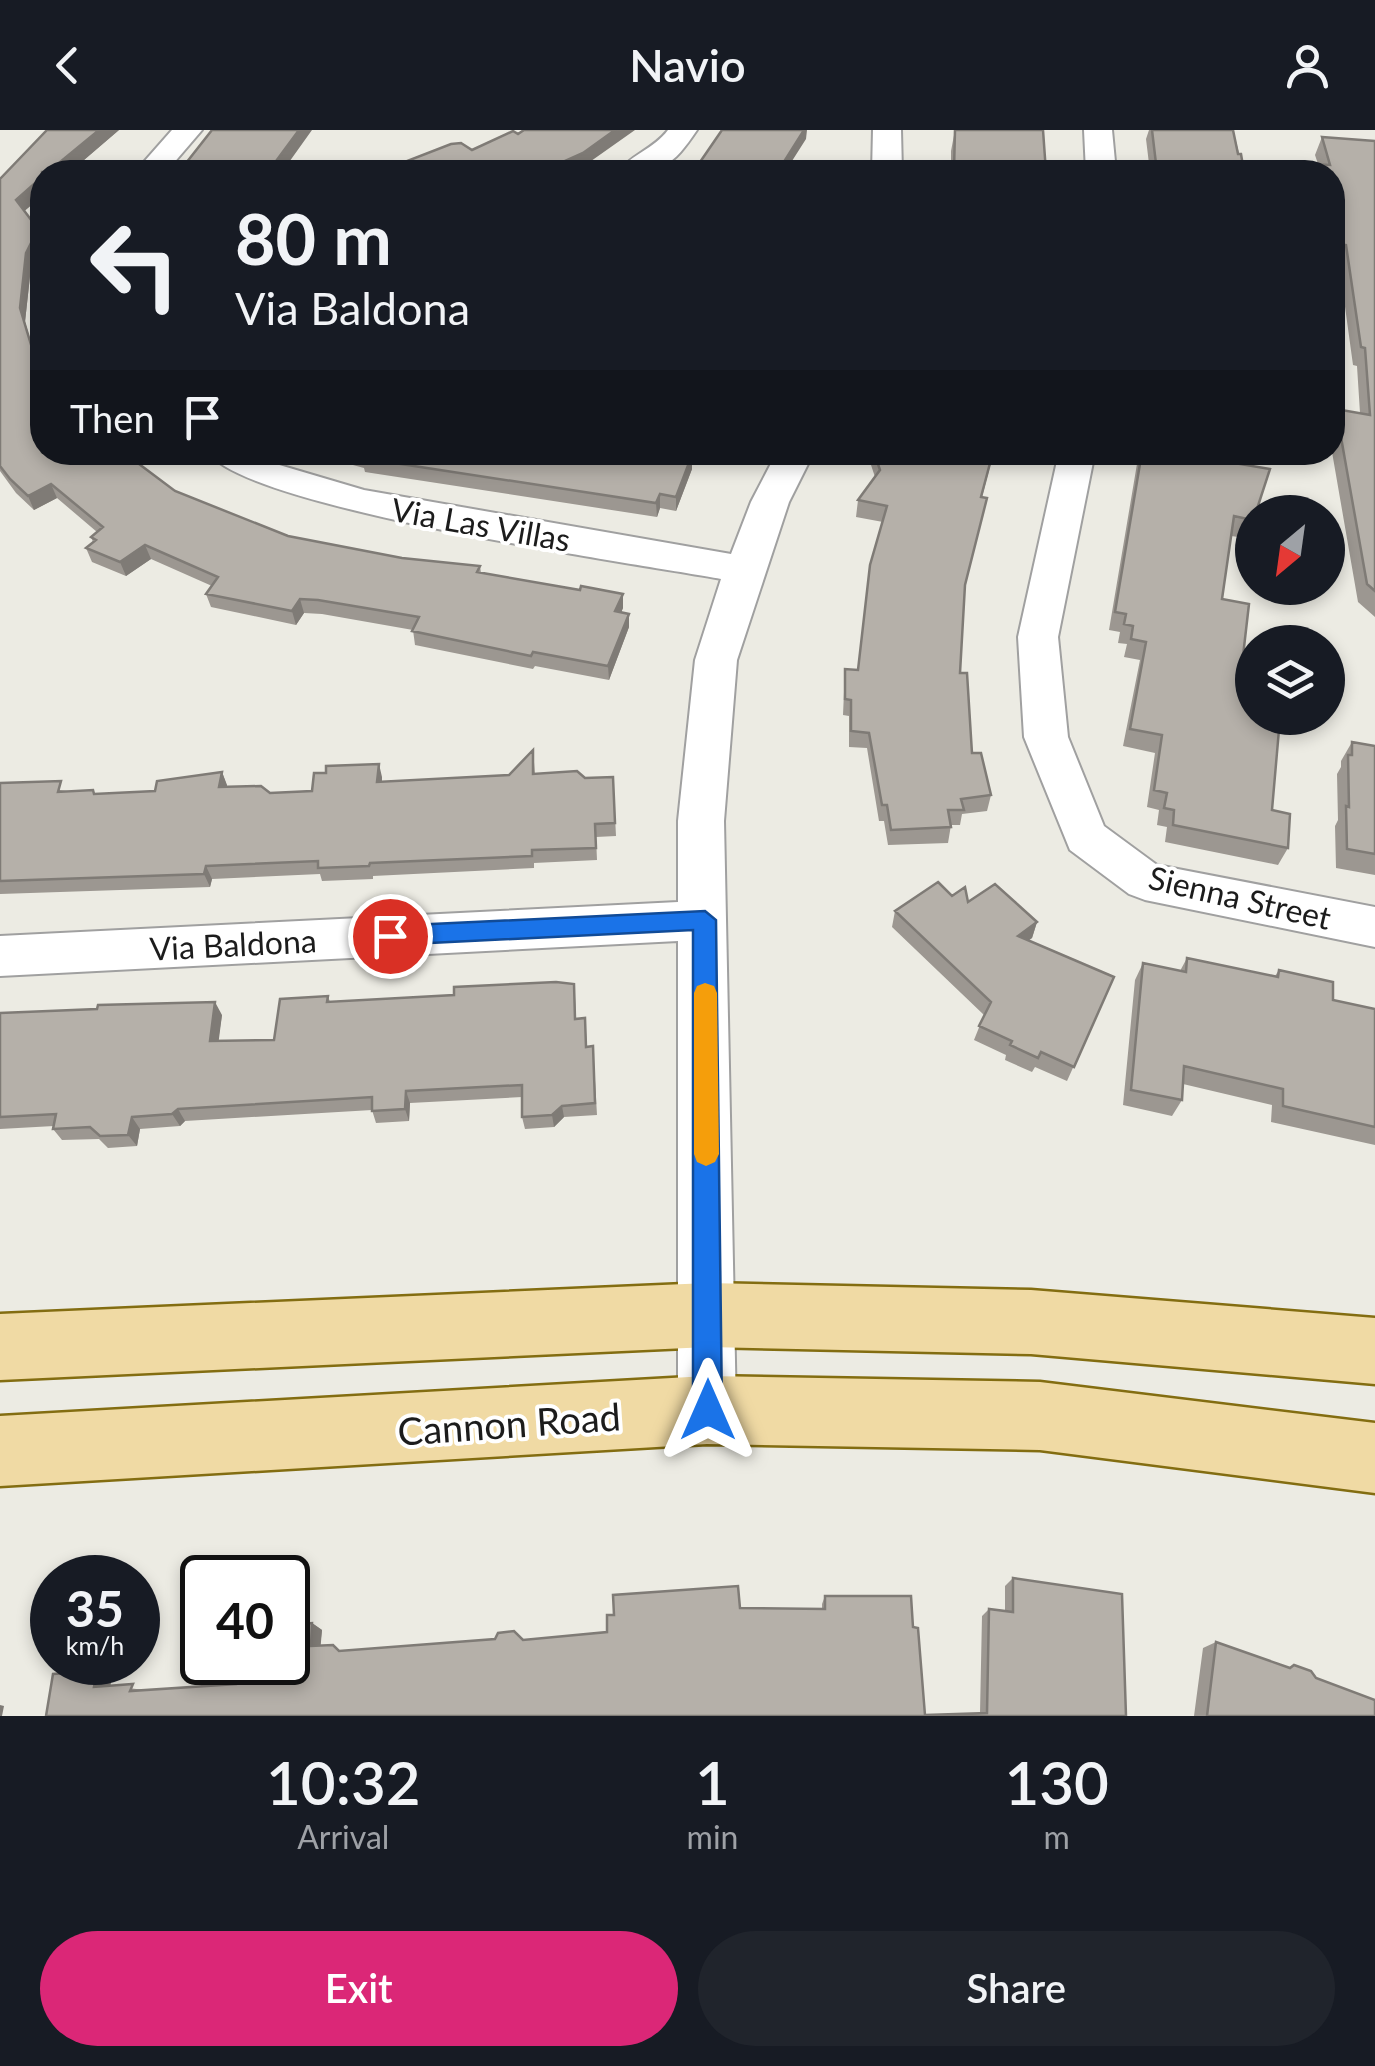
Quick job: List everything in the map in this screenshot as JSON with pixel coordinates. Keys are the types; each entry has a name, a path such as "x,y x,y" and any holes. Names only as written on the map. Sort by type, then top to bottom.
{"main road":[{"path":"0,1347 708,1315 1031,1322 1375,1350"},
{"name":"Cannon Road","path":"0,1451 708,1410 1040,1416 1375,1458"}],"street":[{"path":"161,160 188,130"},
{"path":"654,160 666,153 682,130"},
{"path":"887,160 888,130"},
{"path":"1098,130 1100,160"},
{"name":"Via Las Villas","path":"250,465 361,502 744,570"},
{"path":"708,1410 701,821 716,660 744,570 770,502 789,465"},
{"name":"Sienna Street","path":"1073,465 1038,637 1046,737 1086,837 1145,881 1375,927"},
{"name":"Via Baldona","path":"0,956 705,920"}],"building":[{"path":"47,130 99,130 63,160 30,160 30,188 16,200 30,218 20,308 30,341 30,465 140,465 175,491 288,536 402,558 480,566 477,572 580,590 581,586 623,594 615,611 629,614 608,666 533,652 531,656 412,631 419,617 300,599 292,611 206,594 218,577 145,545 120,562 86,548 96,540 91,537 103,527 51,484 28,496 0,466 0,179"},
{"path":"212,130 299,130 277,160 188,160"},
{"path":"524,130 615,130 567,160 410,160 451,144 461,143 472,150 513,131 518,134"},
{"path":"722,130 804,130 785,160 701,160"},
{"path":"955,130 1043,130 1045,160 954,160"},
{"path":"1152,130 1233,130 1242,160 1156,160"},
{"path":"1322,137 1375,141 1375,591 1367,584 1345,460 1345,411 1370,415 1365,348 1361,347 1345,245 1345,160 1329,160"},
{"path":"408,465 688,465 676,497 660,494 656,503"},
{"path":"878,465 990,465 981,497 987,498 965,585 960,673 967,673 972,753 981,753 991,795 961,799 964,810 948,810 951,827 891,830 887,805 882,805 869,733 851,731 845,669 858,670 870,565 887,506 858,500 880,470"},
{"path":"1140,465 1246,465 1270,469 1262,495 1235,495 1222,599 1235,601 1235,605 1249,605 1247,625 1235,625 1235,735 1279,735 1272,810 1290,814 1288,848 1173,825 1174,810 1164,808 1167,793 1154,790 1162,735 1130,729 1146,642 1131,639 1133,626 1124,624 1126,614 1115,612"},
{"path":"1352,742 1375,746 1375,854 1347,849 1348,755 1352,755"},
{"path":"533,750 533,774 577,771 585,778 613,777 615,823 595,824 596,848 532,850 532,856 369,866 318,868 318,861 206,866 204,874 0,881 0,783 61,781 58,792 93,790 94,794 155,791 157,781 222,772 219,787 261,786 270,793 312,791 314,773 326,773 326,766 379,764 377,782 509,775"},
{"path":"938,882 952,896 965,887 968,902 995,884 1037,922 1018,936 1114,977 1074,1067 1041,1052 1038,1058 979,1026 991,1002 895,911"},
{"path":"1187,958 1278,977 1279,970 1333,982 1333,1000 1375,1009 1375,1127 1283,1106 1283,1089 1184,1066 1182,1100 1131,1090 1143,963 1186,972"},
{"path":"574,984 575,1019 585,1018 586,1047 593,1046 595,1103 562,1106 552,1115 522,1117 522,1085 406,1091 405,1109 372,1111 372,1097 178,1109 172,1114 132,1117 128,1135 100,1136 90,1127 53,1129 56,1114 0,1117 0,1013 215,1002 210,1041 274,1040 280,999 328,996 327,1002 454,995 454,987"},
{"path":"1013,1578 1122,1594 1126,1716 46,1716 51,1685 133,1685 130,1691 310,1685 310,1623 311,1646 333,1645 339,1651 495,1639 498,1633 514,1631 523,1640 607,1632 607,1615 614,1615 613,1595 738,1586 740,1608 825,1609 825,1596 911,1596 913,1627 918,1628 925,1715 987,1713 989,1609 1013,1612"},
{"path":"1216,1642 1290,1668 1294,1665 1311,1671 1316,1678 1375,1700 1375,1716 1207,1716"}],"slow traffic":[{"path":"705,993 706,1154"}],"route":[{"path":"390,936 705,920 708,1410"}]}
